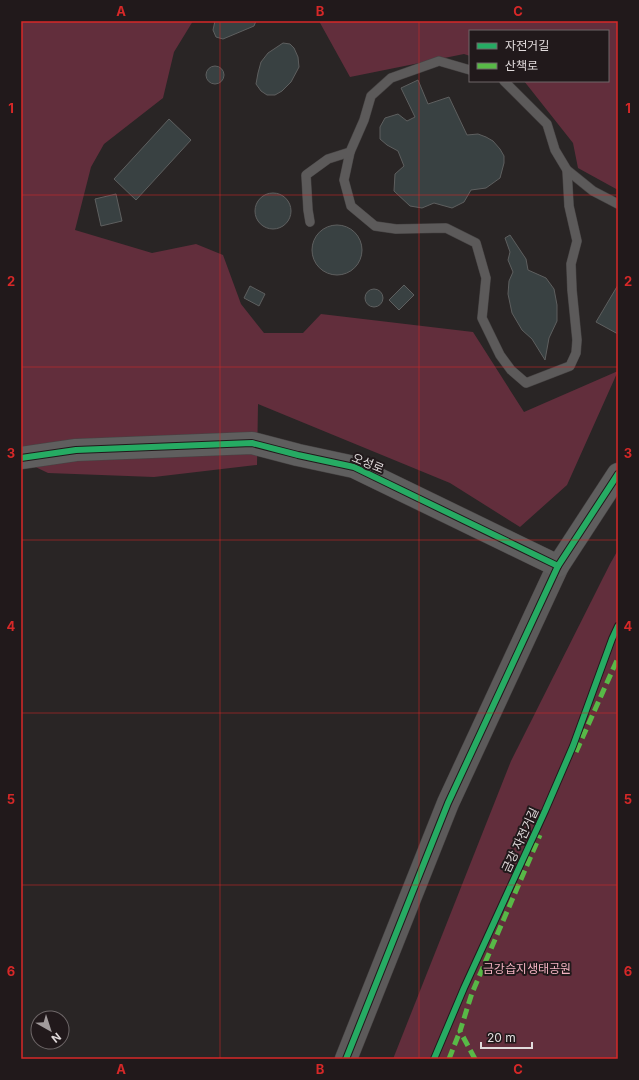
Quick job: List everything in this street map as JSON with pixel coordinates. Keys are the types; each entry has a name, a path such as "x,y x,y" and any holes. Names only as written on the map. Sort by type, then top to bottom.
{"main road":[{"name":"오성로","path":"21,458 76,450 252,443 354,467 558,566"},
{"path":"558,566 618,474"}],"street":[{"path":"346,1059 448,803 558,566"}],"lane":[{"path":"469,70 439,61 391,78 371,96 364,120 350,152 344,180 351,206 375,226 396,229 446,228 476,243 486,278 482,318 500,355 511,370 526,383 570,366 576,353 577,340 571,264 577,241 569,206 567,170"},
{"path":"505,82 547,124 555,150 567,170 593,191 618,204"},
{"path":"310,222 306,175 328,160 350,152"}],"green space":[{"path":"21,21 193,21 174,52 163,98 104,144 91,167 75,230 152,253 196,244 223,255 241,304 264,333 303,333 321,314 473,332 524,412 618,371 567,485 520,527 450,483 258,404 257,465 154,477 48,473 21,460"},
{"path":"319,21 618,21 618,190 578,168 573,143 525,82 609,82 609,30 469,30 469,56 464,54 350,77"},
{"name":"금강습지생태공원","path":"618,550 618,1059 393,1059 511,761"}],"building":[{"path":"215,21 256,21 254,26 223,39 216,37 213,30"},
{"path":"283,43 290,44 294,48 298,57 299,67 291,82 282,91 275,95 267,95 261,91 256,84 261,62 268,53"},
{"path":"215,66 221,69 224,75 221,81 215,84 209,81 206,75 209,69"},
{"path":"418,80 428,104 449,97 467,135 478,134 486,137 493,141 504,156 504,163 500,178 486,188 471,190 464,202 452,208 434,203 422,208 410,206 394,191 395,174 404,166 398,151 380,139 380,127 385,118 398,114 407,121 415,117 401,88"},
{"path":"169,119 191,140 136,200 114,179"},
{"path":"277,193 286,198 290,204 290,218 286,224 277,229 269,229 260,224 256,218 255,207 260,198 266,194"},
{"path":"116,194 122,221 101,226 95,199"},
{"path":"332,225 342,225 355,232 362,245 362,255 355,268 342,275 332,275 323,271 316,264 312,255 312,245 316,236 323,229"},
{"path":"510,235 526,259 528,270 546,278 554,289 557,305 557,321 549,338 545,360 532,339 522,330 512,313 508,294 509,281 513,272 508,260 510,252 505,238"},
{"path":"404,285 414,295 399,310 389,300"},
{"path":"618,285 618,334 596,322"},
{"path":"250,286 265,294 259,306 244,298"},
{"path":"370,289 378,289 383,294 381,305 378,307 370,307 365,302 365,294"}],"marked path":[{"path":"576,752 618,658"},
{"path":"475,1059 460,1031 472,993 540,835"},
{"path":"449,1059 460,1031"}],"cycle path":[{"path":"21,458 76,450 252,443 354,467 558,566"},
{"path":"346,1059 448,803 558,566 618,474"},
{"name":"금강 자전거길","path":"434,1059 464,988 573,746 618,626"}]}
